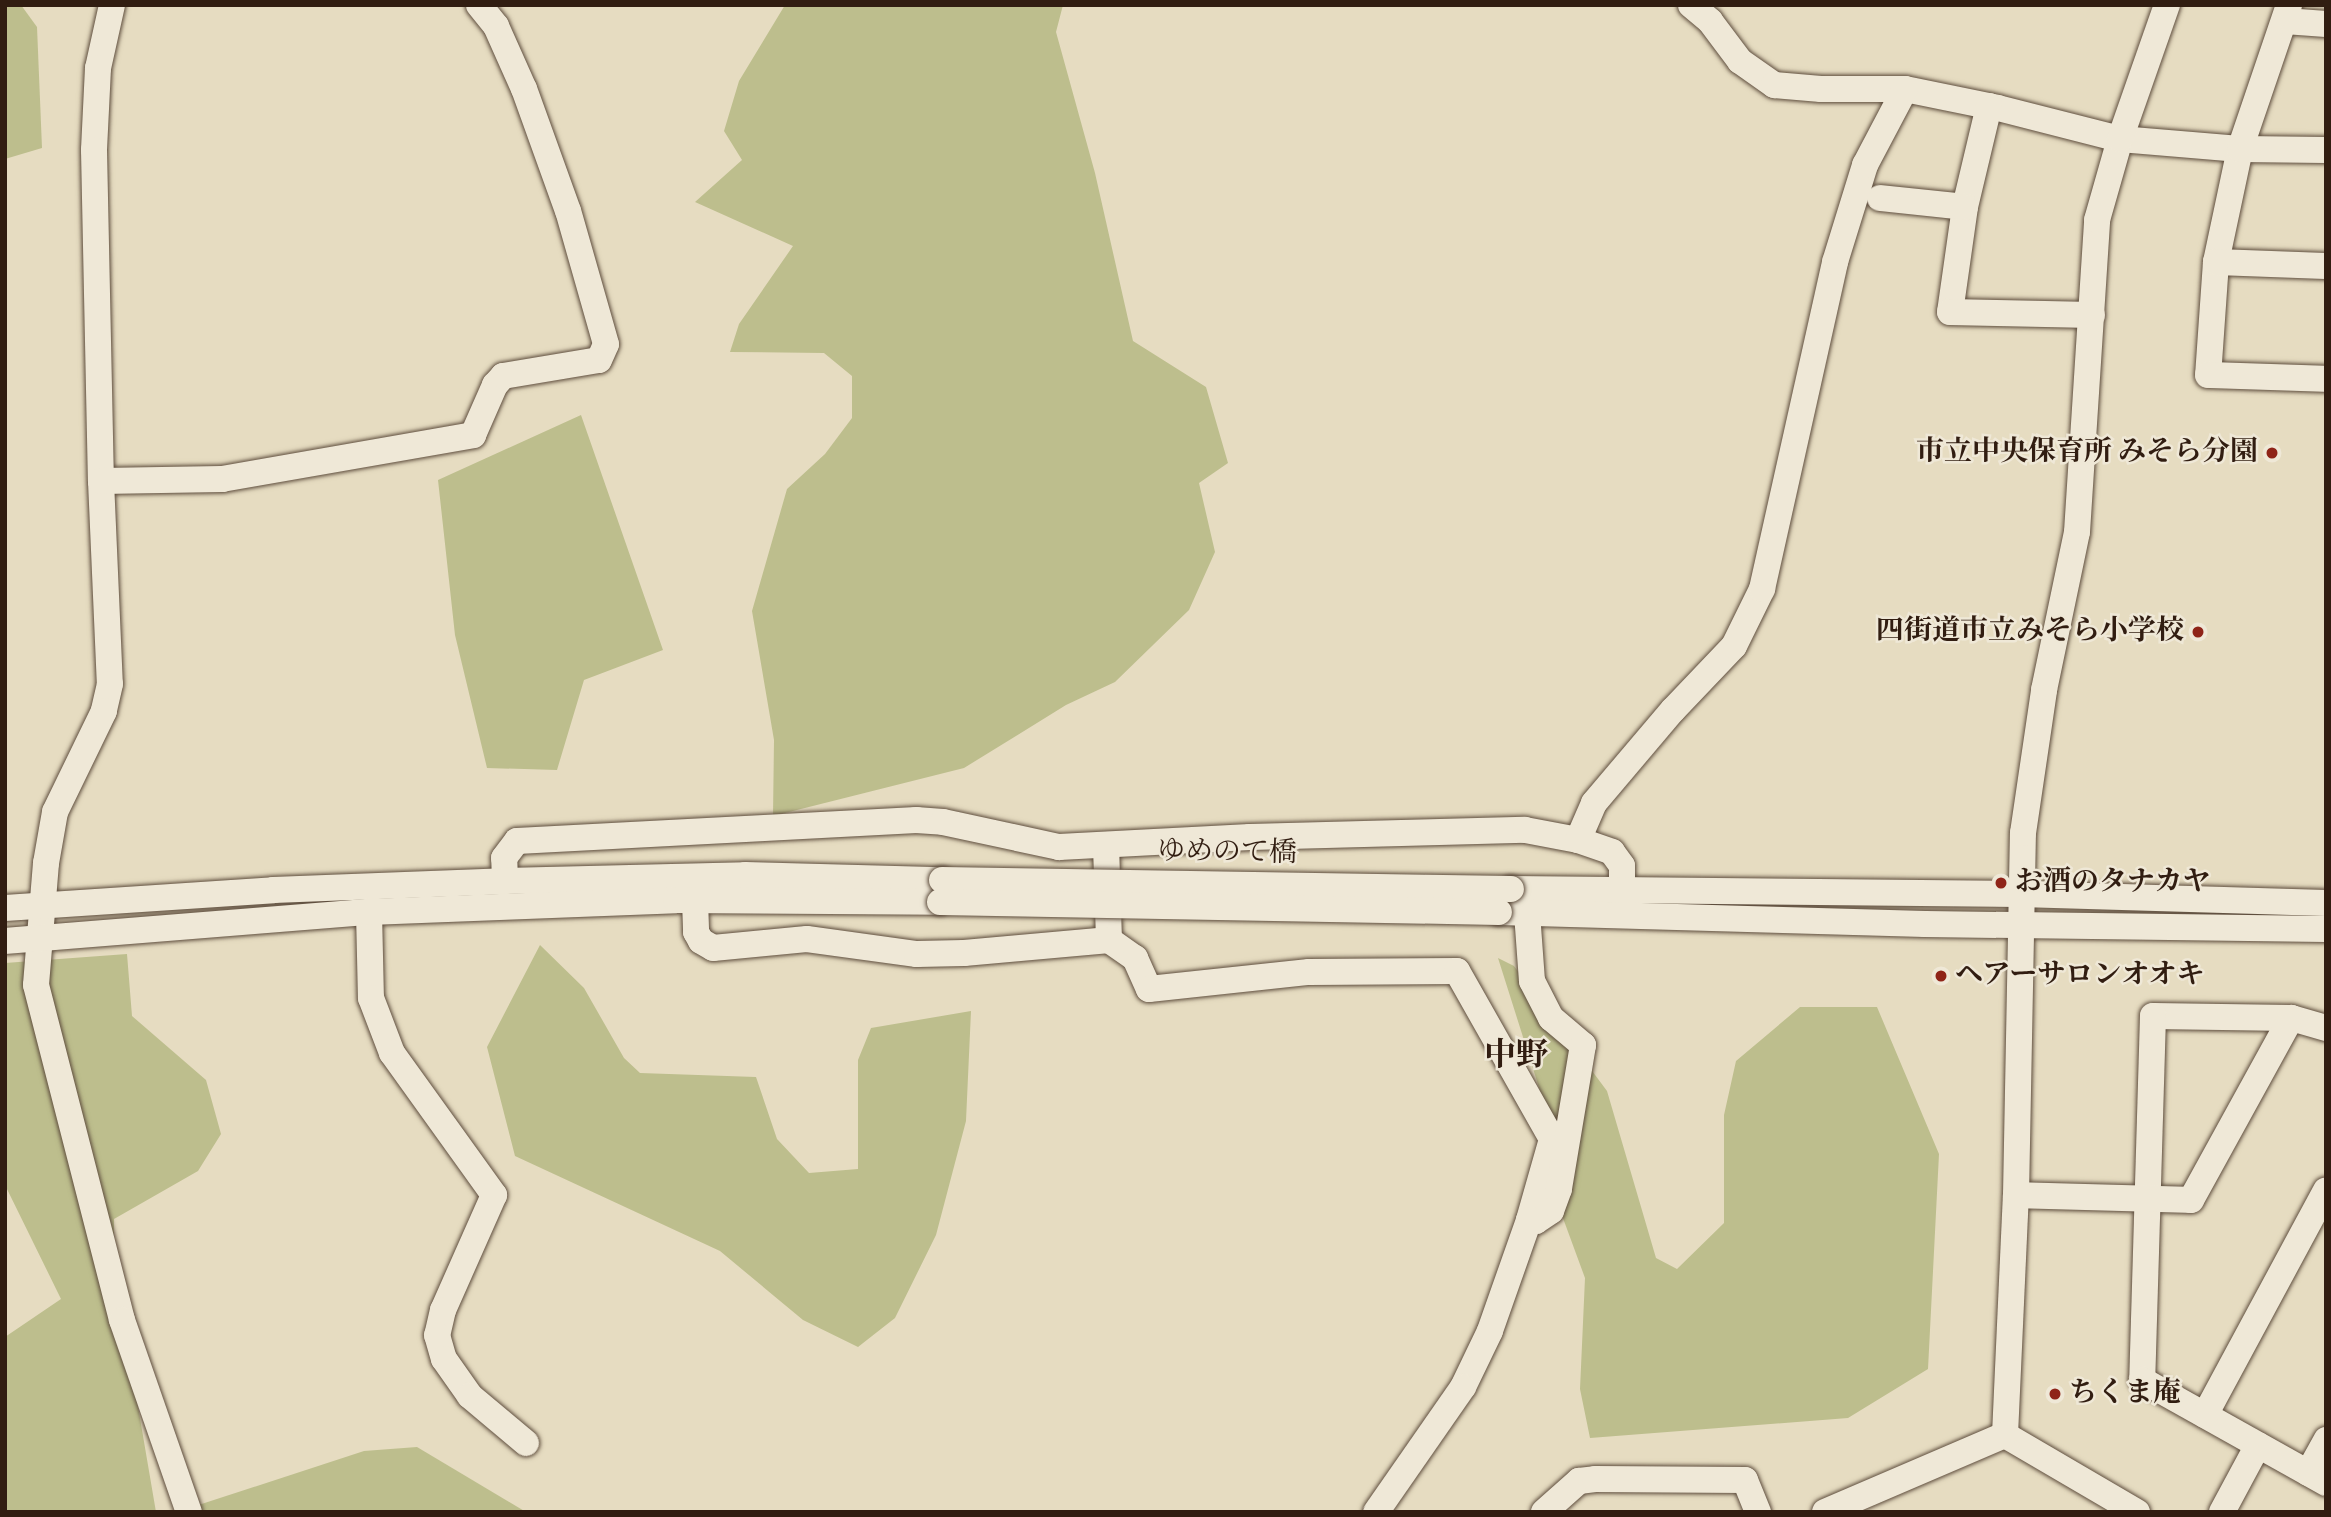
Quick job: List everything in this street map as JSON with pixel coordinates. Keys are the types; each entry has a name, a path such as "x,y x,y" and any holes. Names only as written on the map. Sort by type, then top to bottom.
{"street":[{"path":"112,5 98,68 94,150 101,481 110,684 104,711 55,812 42,905 36,985 118,1307 189,1512"},
{"path":"101,481 222,479 473,435 495,385 503,376 600,360 606,344 568,211 524,89 496,26 479,5"},
{"path":"1692,5 1710,21 1740,61 1774,85 1821,89 1905,89 1989,106 2120,139 2240,149 2326,150"},
{"path":"2005,1435 2016,1195 2019,925 2023,833 2044,690 2077,532 2097,220 2120,139 2167,5"},
{"path":"2326,24 2287,13 2240,149 2216,262 2208,375 2326,379"},
{"path":"1578,841 1594,803 1673,710 1734,646 1762,589 1835,262 1864,165 1905,89"},
{"path":"1989,106 1965,207 1950,312 2092,315"},
{"path":"1880,198 1965,207"},
{"path":"2216,262 2326,266"},
{"path":"505,881 503,858 517,841 916,820 943,822 1038,845 1525,830 1578,841 1612,852 1622,866 1622,890"},
{"path":"1106,845 1109,940"},
{"path":"5,908 273,890 745,875 941,891"},
{"path":"1505,900 1622,890 2020,894 2326,903"},
{"path":"5,941 369,912 941,891"},
{"name":"ゆめのて橋","path":"941,891 1505,900"},
{"path":"695,900 696,932 701,941 713,948 807,939 917,954 964,953 1109,940 1135,958 1149,989 1309,972 1457,971 1552,1139 1529,1220 1490,1331 1463,1387 1376,1512"},
{"path":"1505,900 1527,913 2019,925 2326,929"},
{"path":"369,912 371,998 392,1053 494,1195 443,1310 437,1335 440,1347 444,1359 470,1396 526,1443"},
{"path":"1527,913 1532,981 1551,1018 1583,1045 1559,1189 1551,1211 1543,1218 1529,1220"},
{"path":"2326,1028 2291,1018 2153,1016 2143,1380 2317,1478 2326,1440"},
{"path":"2016,1195 2191,1200 2291,1018"},
{"path":"2205,1415 2326,1190"},
{"path":"1825,1512 2005,1435"},
{"path":"2005,1435 2137,1512"},
{"path":"2222,1512 2258,1445"},
{"path":"1544,1512 1579,1482 1595,1479 1745,1480 1758,1512"}],"green space":[{"path":"5,5 21,5 37,27 42,148 5,159"},
{"path":"785,5 1063,5 1056,32 1095,173 1133,341 1206,387 1228,463 1199,483 1215,552 1189,610 1115,682 1066,705 964,768 773,816 774,740 752,611 787,489 825,454 852,418 852,376 824,353 730,352 739,324 793,246 695,202 742,160 724,131 739,81"},
{"path":"581,415 663,650 584,680 557,770 487,768 455,635 438,480"},
{"path":"540,945 584,988 624,1058 640,1073 756,1077 777,1139 809,1173 858,1169 858,1060 871,1028 971,1011 966,1121 936,1235 895,1318 858,1347 803,1320 720,1251 515,1156 487,1047"},
{"path":"127,954 132,1016 206,1080 221,1134 198,1171 114,1219 114,1266 156,1512 5,1512 5,1337 61,1299 5,1185 5,963"},
{"path":"1498,958 1514,966 1607,1091 1656,1258 1677,1269 1724,1223 1724,1115 1736,1061 1800,1007 1877,1007 1939,1154 1928,1369 1848,1418 1590,1438 1580,1389 1585,1278 1560,1210 1548,1116"},
{"path":"417,1447 526,1512 177,1512 364,1451"}],"place":[{"name":"市立中央保育所 みそら分園","path":"2272,453"},
{"name":"四街道市立みそら小学校","path":"2198,632"},
{"name":"お酒のタナカヤ","path":"2001,883"},
{"name":"ヘアーサロンオオキ","path":"1941,976"},
{"name":"ちくま庵","path":"2055,1394"}],"district":[{"name":"中野","path":"1516,1057"}]}
